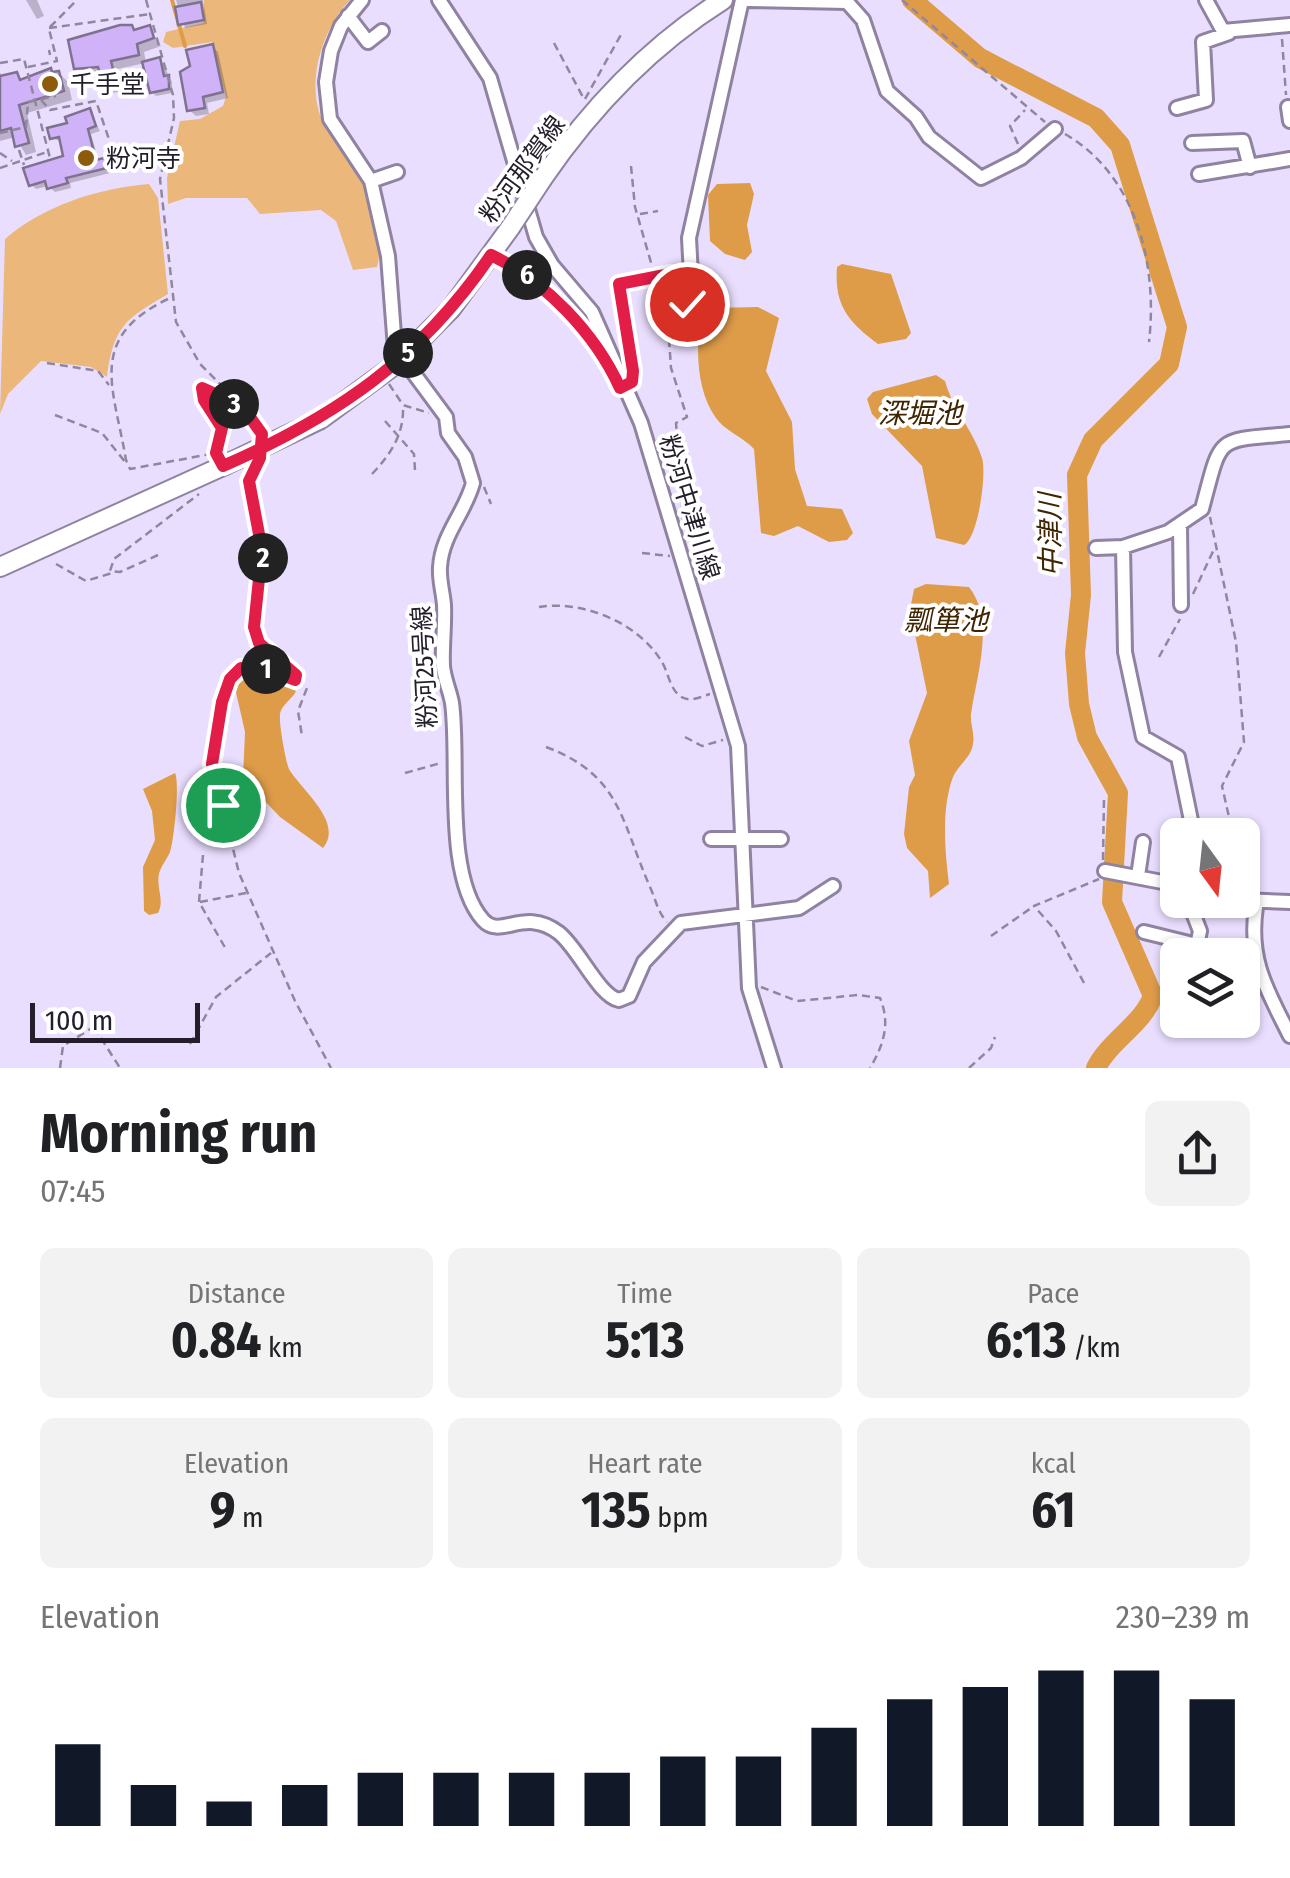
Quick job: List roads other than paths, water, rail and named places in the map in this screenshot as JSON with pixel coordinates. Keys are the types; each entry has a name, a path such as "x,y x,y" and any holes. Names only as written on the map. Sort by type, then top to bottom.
{"main road":[{"name":"粉河那賀線","path":"0,567 220,459 321,420 389,370 451,309 510,228 590,105 723,0"}],"street":[{"name":"粉河25号線","path":"362,0 348,16 331,51 327,102 334,126 370,181 388,256 395,348 446,418 448,434 465,458 473,482 443,545 440,566 443,663 452,707 456,844 476,909 488,924 498,927 533,919 547,925 578,950 607,995 619,1000 630,996 644,962 676,928 744,912"},
{"name":"粉河中津川線","path":"440,0 490,78 536,238 552,266 592,312 627,387 734,724 749,986 774,1068"},
{"path":"672,328 674,332 682,326 692,294 689,238 746,0 847,2 864,20 887,90 916,117 929,137 981,178 1024,154 1055,129"},
{"path":"1206,0 1219,29 1229,32"},
{"path":"348,16 368,42 382,31"},
{"path":"1177,108 1206,100 1203,42 1229,32 1285,26"},
{"path":"1192,142 1242,141 1250,167"},
{"path":"1200,174 1290,159"},
{"path":"370,181 397,172"},
{"path":"491,255 520,268 539,286 604,353 620,388 627,387"},
{"path":"1096,548 1123,547 1180,526 1202,510 1225,442 1236,436 1290,434"},
{"path":"1180,526 1181,605"},
{"path":"1123,547 1124,652 1143,738 1178,758 1190,818"},
{"path":"711,838 781,838"},
{"path":"1136,876 1143,842"},
{"path":"1106,871 1160,881"},
{"path":"744,912 799,908 834,886"},
{"path":"1260,901 1290,902"},
{"path":"1254,918 1251,939 1258,966 1290,1036"},
{"path":"1144,932 1161,938"}],"water":[{"path":"750,183 754,194 747,225 752,252 745,260 725,254 710,241 708,195 717,184"},
{"path":"842,264 891,274 911,333 906,339 878,344 851,320 838,292 837,267"},
{"path":"758,307 779,318 766,371 792,422 795,469 807,506 842,509 853,533 847,540 829,542 798,526 774,536 761,533 754,449 720,423 704,395 698,353 702,314 713,308"},
{"name":"深堀池","path":"936,375 945,381 982,458 980,505 973,531 964,545 936,538 922,466 872,414 867,399 873,392"},
{"name":"瓢箪池","path":"926,584 969,587 977,601 983,632 971,714 973,744 953,777 945,816 949,884 930,898 928,871 907,848 904,834 909,787 915,775 909,741 927,693 910,610 914,589"},
{"path":"257,673 296,691 281,712 283,743 289,769 325,817 328,838 323,848 280,817 243,778 245,732 235,688 240,678"},
{"path":"175,773 177,799 172,846 159,874 160,908 158,913 149,915 144,911 143,867 155,840 152,811 143,789"}],"waterway":[{"path":"172,0 185,46"},
{"name":"中津川","path":"912,0 980,58 1096,118 1120,145 1177,327 1169,364 1093,440 1077,475 1081,595 1075,653 1079,704 1087,737 1118,793 1112,902 1153,996 1141,1016 1096,1068"}],"place":[{"name":"千手堂","path":"50,84"},
{"name":"粉河寺","path":"86,158"}]}
